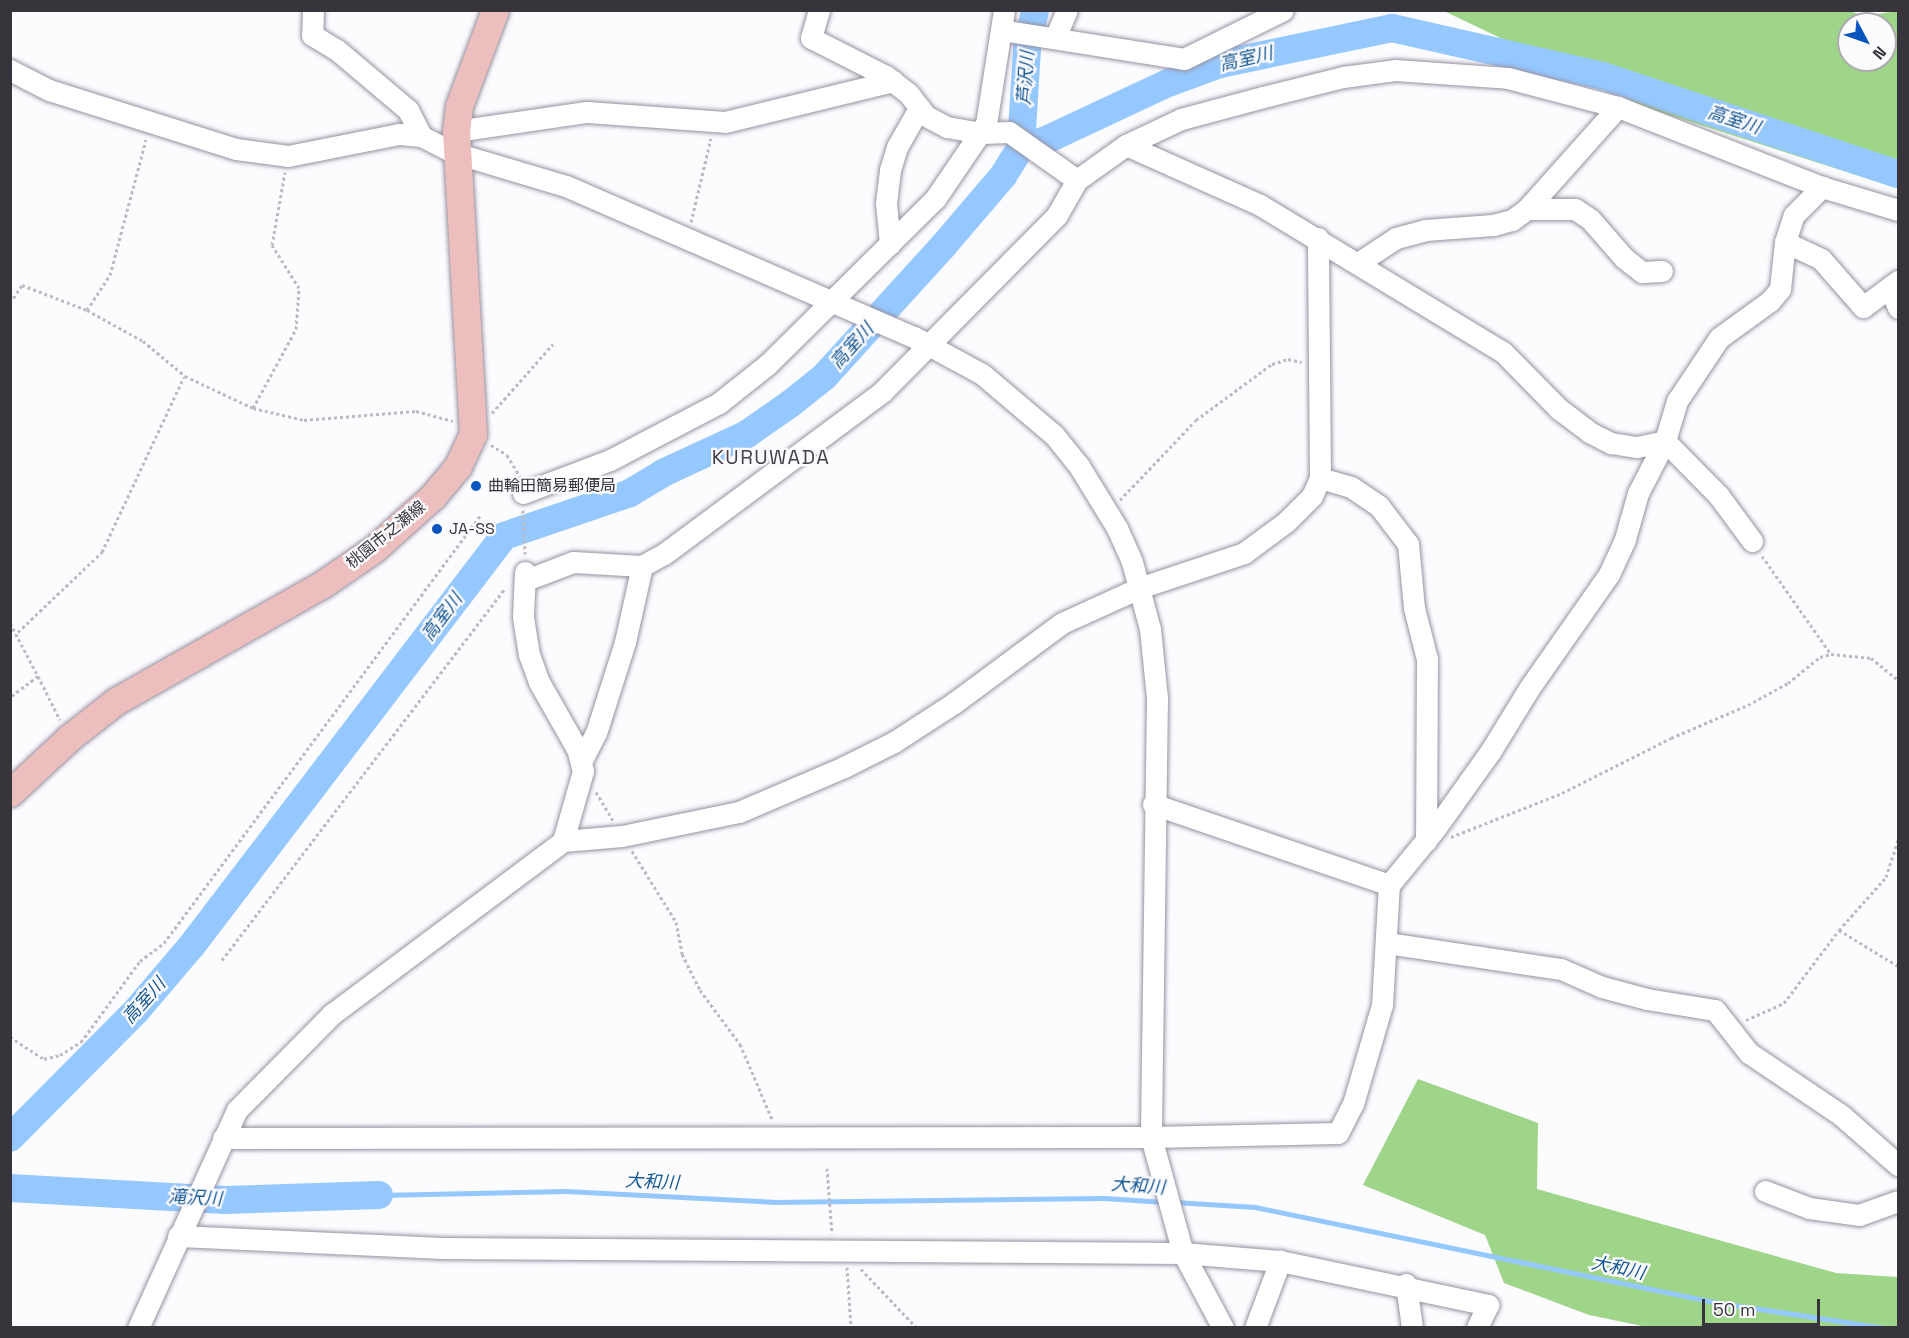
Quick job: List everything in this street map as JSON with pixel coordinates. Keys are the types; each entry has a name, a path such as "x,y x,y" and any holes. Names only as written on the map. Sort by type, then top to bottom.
{"main road":[{"name":"桃園市之瀬線","path":"10,793 69,738 158,675 323,584 374,549 433,496 458,466 473,434 456,142 459,106 495,10"}],"street":[{"path":"313,10 312,35 337,50 408,110 421,136"},
{"path":"819,10 811,38 893,81 908,93 918,110 947,127 981,133 1009,132 1070,175"},
{"path":"1051,37 1067,10"},
{"path":"523,494 610,460 719,403 767,365 835,304 935,199 981,133 986,124 1005,24 1051,37 1184,59 1284,10"},
{"path":"10,70 49,90 150,124 236,149 288,156 399,134 456,142 566,186 921,341 982,374 1029,411 1079,466 1108,513 1132,562 1150,629 1157,698 1153,804 1152,1143 1182,1248 1223,1328"},
{"path":"582,767 578,749 539,682 529,655 523,616 525,575 573,562 642,566 664,554 853,416 921,341 1057,215 1070,175 1181,119 1343,77 1395,70 1508,78 1618,107 1822,187 1899,210"},
{"path":"456,142 587,112 716,122 893,81"},
{"path":"1358,263 1396,238 1425,230 1494,225 1527,209 1618,107"},
{"path":"890,244 886,203 890,170 897,147 918,110"},
{"path":"1126,145 1200,175 1318,238 1503,352 1559,409 1589,432 1611,443 1637,447 1665,441"},
{"path":"222,1141 780,1137 1152,1143 1338,1133 1353,1104 1382,1005 1389,885 1426,841 1609,574 1625,539 1638,493 1665,441 1677,401 1719,338 1780,289 1785,242 1794,215 1822,187"},
{"path":"1527,209 1575,209 1590,219 1624,258 1642,272 1662,271"},
{"path":"138,1328 186,1216 237,1110 332,1014 563,841 622,836 739,812 843,767 894,742 954,703 1062,623 1139,588 1244,553 1312,496 1320,478 1318,238"},
{"path":"1785,242 1821,259 1863,307 1894,284 1899,308"},
{"path":"1665,441 1719,496 1752,540"},
{"path":"1320,478 1352,487 1379,506 1408,544 1414,608 1427,659 1426,841"},
{"path":"563,841 582,767 596,733 625,642 642,566"},
{"path":"1153,804 1389,885"},
{"path":"1387,943 1561,969 1636,996 1715,1010 1749,1053 1840,1115 1899,1165"},
{"path":"1765,1191 1809,1208 1859,1215 1899,1201"},
{"path":"178,1236 438,1248 846,1253 1182,1248 1280,1261 1406,1284 1488,1305 1477,1328"},
{"path":"1255,1328 1280,1261"},
{"path":"1406,1284 1412,1328"}],"path":[{"path":"687,239 716,122"},
{"path":"87,310 110,275 150,124"},
{"path":"253,408 296,329 299,288 272,245 288,156"},
{"path":"10,303 22,285 87,310 143,341 185,376 253,408 304,420 416,411 452,420 507,455 519,472 523,494 525,575 502,591 222,960"},
{"path":"491,414 553,344"},
{"path":"1108,513 1196,420 1272,363 1288,359 1319,366"},
{"path":"18,632 102,552 185,376"},
{"path":"10,1037 44,1059 81,1042 140,961 164,943 480,516"},
{"path":"1752,540 1832,654"},
{"path":"10,623 18,632 69,738"},
{"path":"1426,841 1455,837 1562,794 1671,738 1748,705 1788,683 1820,657 1832,654 1871,658 1899,681"},
{"path":"10,697 38,676"},
{"path":"582,767 622,836 663,895 676,922 682,954 700,990 740,1044 780,1137"},
{"path":"1727,1026 1784,1003 1839,930 1886,878 1899,839"},
{"path":"1839,930 1899,966"},
{"path":"827,1168 831,1233"},
{"path":"846,1253 851,1328"},
{"path":"846,1253 917,1328"}],"green space":[{"path":"1848,10 1853,12 1837,12 1837,72 1897,72 1897,12 1891,12 1898,11 1897,188 1644,107 1444,11"},
{"path":"1418,1079 1538,1123 1537,1189 1836,1273 1898,1277 1898,1327 1647,1327 1589,1315 1504,1283 1485,1235 1363,1185"}],"waterway":[{"name":"芦沢川","path":"1021,147 1027,48 1035,10"},
{"name":"高室川","path":"10,1138 136,1011 193,944 504,536 630,493 663,473 747,434 790,404 824,377 944,245 1003,176 1021,147 1044,141 1168,83 1220,64 1392,28 1603,76 1898,174"},
{"name":"滝沢川","path":"10,1188 225,1200 379,1195"},
{"name":"大和川","path":"379,1195 566,1191 773,1202 1105,1198 1164,1202"},
{"name":"大和川","path":"1175,1202 1255,1207 1715,1302 1884,1328"}],"place":[{"name":"曲輪田簡易郵便局","path":"476,486"},
{"name":"JA-SS","path":"437,529"}],"district":[{"name":"KURUWADA","path":"771,457"}]}
